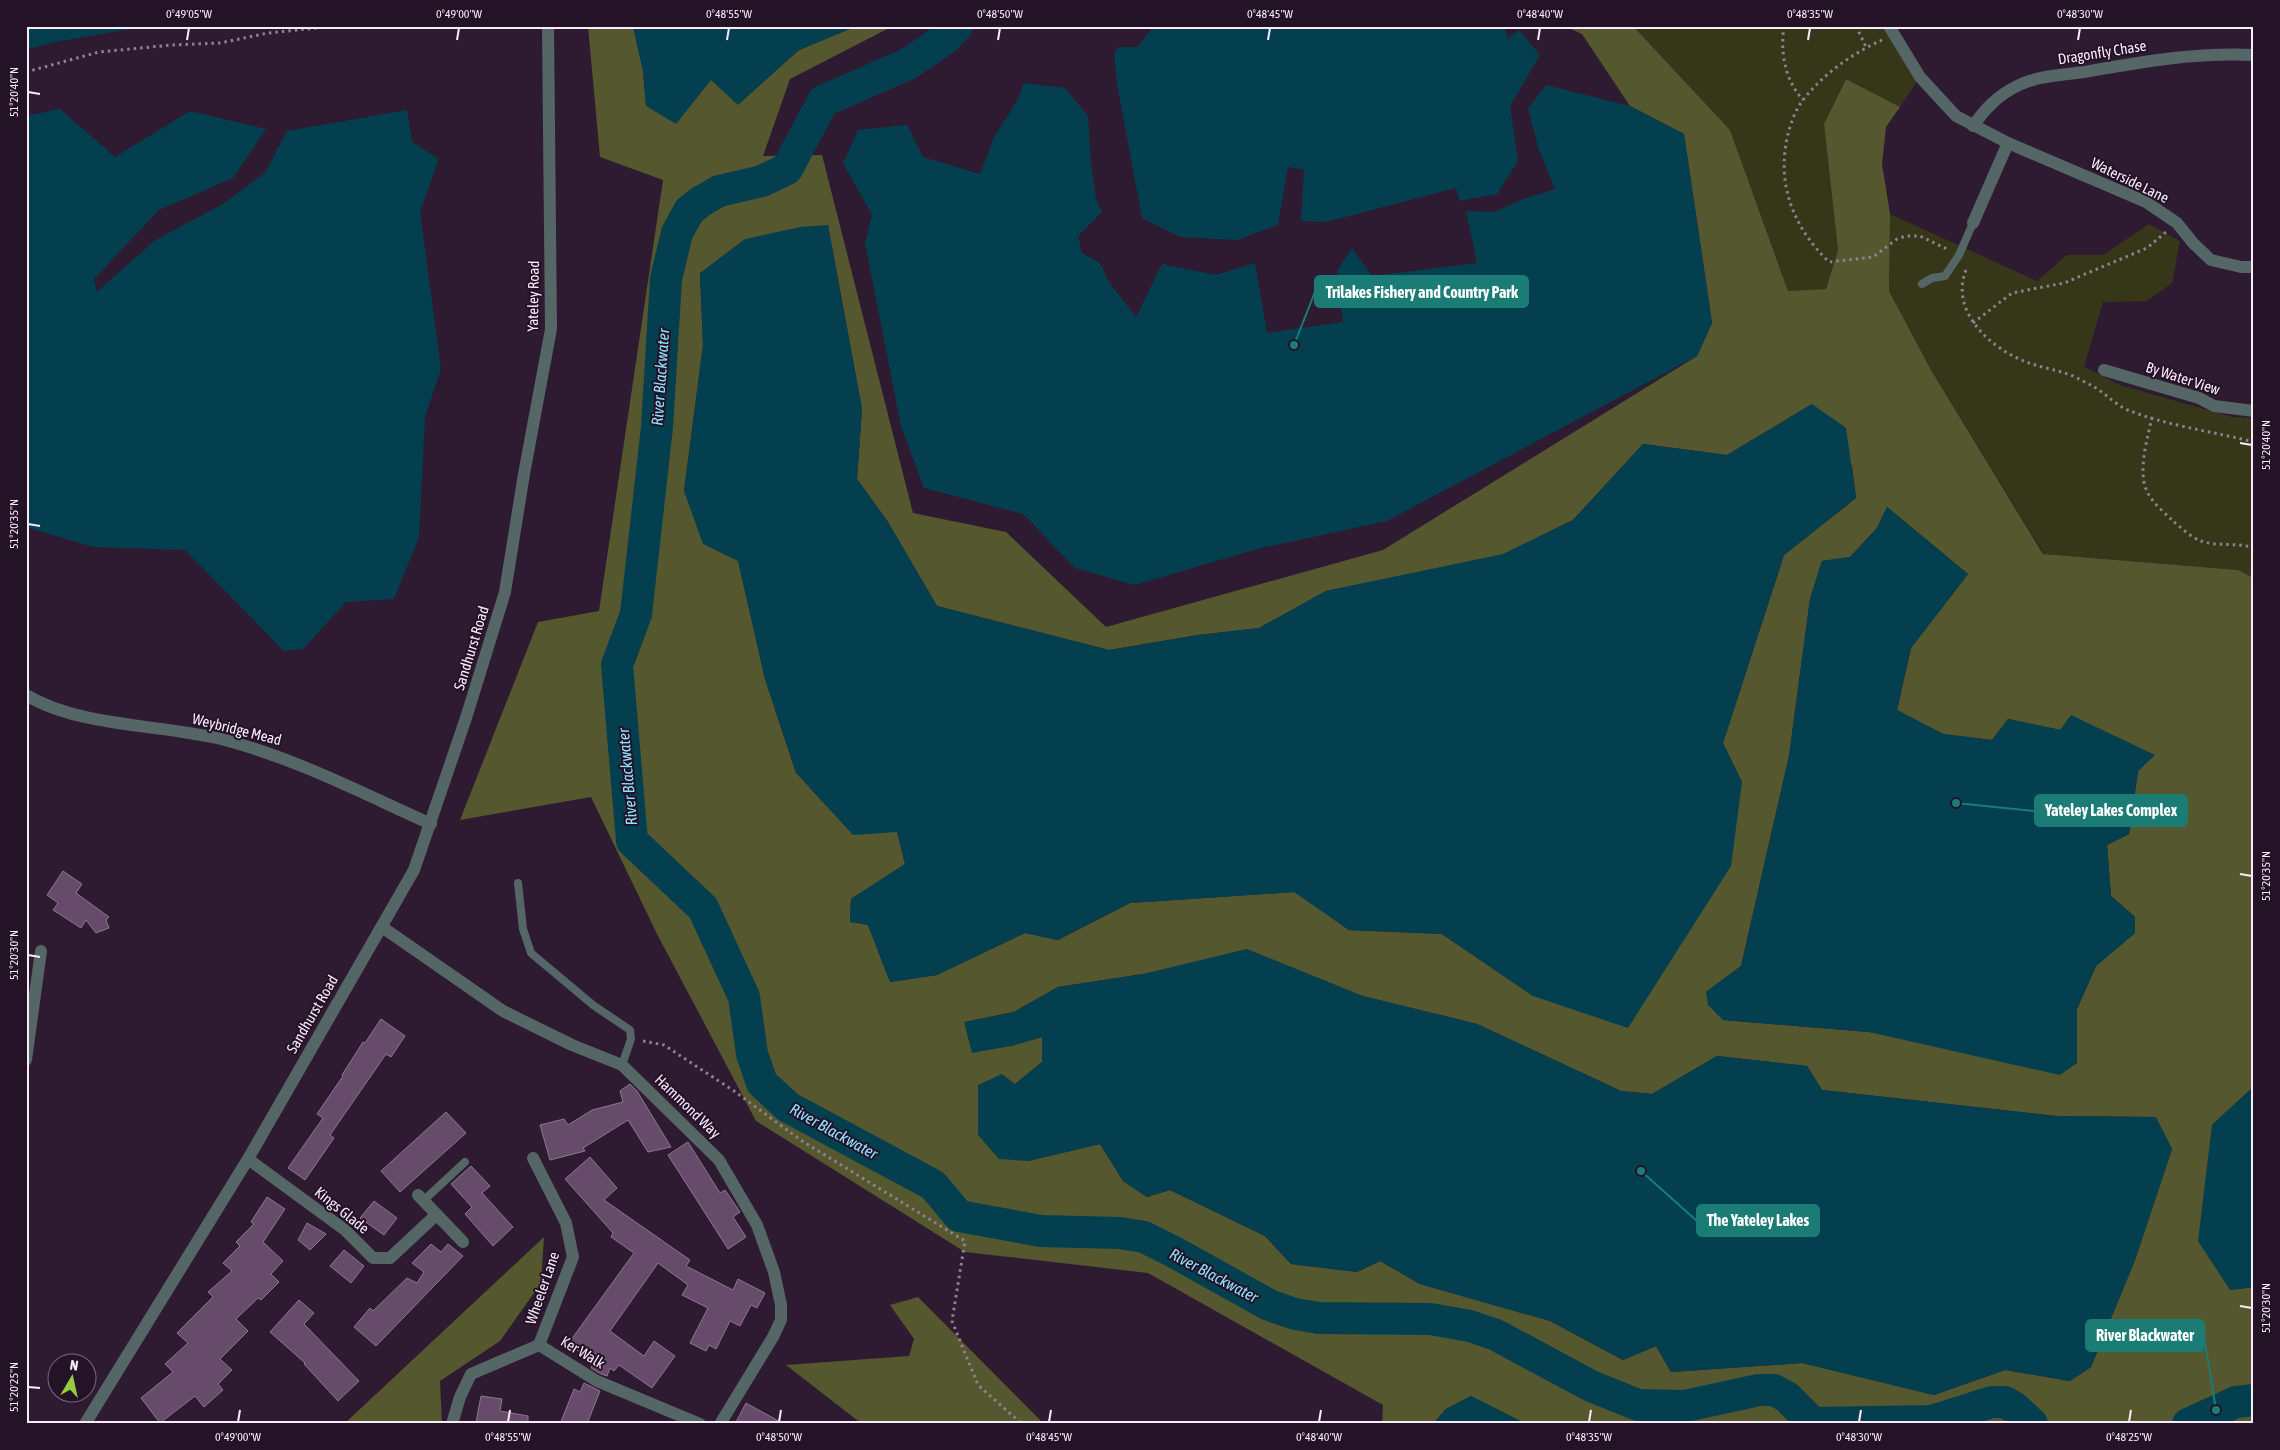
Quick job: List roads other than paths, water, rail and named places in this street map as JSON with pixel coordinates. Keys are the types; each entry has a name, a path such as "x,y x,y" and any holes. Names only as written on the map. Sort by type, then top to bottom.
{"street":[{"name":"Yateley Road","path":"505,592 524,474 551,329 548,26"},
{"name":"Waterside Lane","path":"1891,30 1920,78 1956,116 2008,143 2146,202 2178,223 2193,243 2210,260 2240,267 2254,267"},
{"name":"Dragonfly Chase","path":"1973,126 1986,107 1999,96 2019,85 2054,77 2187,55 2220,53 2254,54"},
{"path":"1973,223 2008,143"},
{"name":"By Water View","path":"2104,370 2200,398 2214,406 2254,411"},
{"name":"Sandhurst Road","path":"85,1424 248,1159 414,870 431,824 505,592"},
{"name":"Weybridge Mead","path":"26,694 38,701 81,715 222,739 275,754 431,824"},
{"name":"Hammond Way","path":"382,927 503,1010 572,1045 622,1065 719,1160 757,1225 779,1289 781,1320 720,1424"},
{"path":"26,1060 41,951"},
{"name":"Wheeler Lane","path":"533,1158 566,1223 573,1257 539,1345"},
{"name":"Kings Glade","path":"248,1159 345,1230 373,1258 390,1258 436,1215"},
{"path":"420,1198 463,1242"},
{"name":"Ker Walk","path":"452,1424 460,1398 471,1374 539,1345 598,1381 700,1424"}],"lane":[{"path":"1922,284 1932,278 1945,276 1959,254 1973,223"},
{"path":"518,883 523,929 531,953 593,1005 630,1030 631,1039 622,1065"},
{"path":"420,1198 465,1162"}],"water":[{"path":"26,26 148,26 55,42 26,50"},
{"path":"633,26 857,26 799,50 738,105 711,80 676,124 646,106 643,71"},
{"path":"1154,26 1504,26 1508,39 1519,30 1540,55 1510,106 1518,161 1497,194 1460,201 1456,188 1326,222 1301,221 1304,170 1288,167 1278,225 1237,240 1180,237 1142,218 1117,84 1114,55 1118,47 1137,47"},
{"path":"1024,83 1065,88 1088,116 1091,163 1096,199 1102,212 1078,236 1082,253 1100,263 1109,282 1136,317 1162,264 1216,275 1255,263 1267,333 1343,322 1337,271 1352,248 1372,276 1477,263 1466,211 1495,212 1518,201 1555,189 1538,147 1528,108 1546,85 1630,106 1684,134 1712,323 1697,356 1387,521 1257,549 1135,585 1075,568 1023,514 924,488 901,426 865,243 872,215 843,163 858,130 907,125 923,157 980,174 994,137 1017,101"},
{"path":"60,109 115,157 190,111 266,129 233,178 159,210 94,279 97,292 154,241 223,204 265,173 287,131 407,110 412,142 439,159 420,212 441,369 425,417 419,537 394,599 346,602 303,649 284,651 185,550 93,547 26,527 26,116"},
{"path":"828,225 862,409 857,479 888,522 937,606 1109,650 1198,635 1259,628 1326,591 1503,554 1573,520 1643,444 1727,455 1812,404 1846,428 1856,498 1784,555 1723,743 1742,782 1731,866 1628,1028 1533,996 1442,934 1349,930 1294,892 1130,903 1057,940 1025,933 937,975 890,982 868,925 850,922 851,899 905,864 897,832 853,835 796,773 765,679 738,561 703,544 684,491 703,345 700,273 745,239 801,227"},
{"path":"1887,507 1968,574 1911,648 1897,710 1943,734 1992,740 2008,719 2060,730 2071,715 2155,755 2138,771 2129,834 2107,845 2111,896 2135,917 2135,933 2096,966 2077,1009 2077,1063 2060,1075 1869,1032 1723,1020 1708,1005 1706,992 1741,966 1789,756 1810,599 1822,561 1850,557 1877,528"},
{"path":"1247,949 1363,996 1477,1024 1621,1091 1652,1094 1717,1056 1807,1066 1822,1090 2056,1116 2156,1117 2172,1149 2135,1260 2091,1367 2070,1381 2005,1370 1934,1395 1802,1363 1671,1372 1656,1346 1623,1360 1550,1321 1420,1284 1380,1261 1357,1272 1291,1264 1265,1236 1170,1190 1147,1197 1123,1181 1100,1144 1028,1161 999,1159 978,1135 978,1085 1002,1074 1015,1084 1042,1062 1042,1037 1011,1046 972,1053 964,1022 1014,1012 1058,987 1143,974"},
{"path":"2254,1080 2254,1287 2230,1290 2198,1241 2212,1125 2251,1089"},
{"path":"1471,1396 1526,1424 1433,1424 1446,1409"}],"waterway":[{"name":"River Blackwater","path":"957,26 946,38 908,64 823,101 787,169 762,181 719,191 689,211 677,233 666,279 657,427 636,614 617,665 632,841 703,908 744,997 752,1054 762,1083 788,1107 933,1185 959,1216 1041,1231 1120,1233 1144,1237 1269,1305 1295,1314 1319,1318 1430,1319 1470,1326 1496,1335 1591,1386 1638,1405 1685,1406 1759,1390 1774,1390 1787,1397 1813,1423 1932,1421 1992,1402 2005,1402 2015,1408 2032,1424"},
{"name":"River Blackwater","path":"2188,1424 2236,1402 2254,1400"}],"place":[{"name":"Trilakes Fishery and Country Park","path":"1294,345"},
{"name":"Yateley Lakes Complex","path":"1956,803"},
{"name":"The Yateley Lakes","path":"1641,1171"},
{"name":"River Blackwater","path":"2216,1410"}]}
